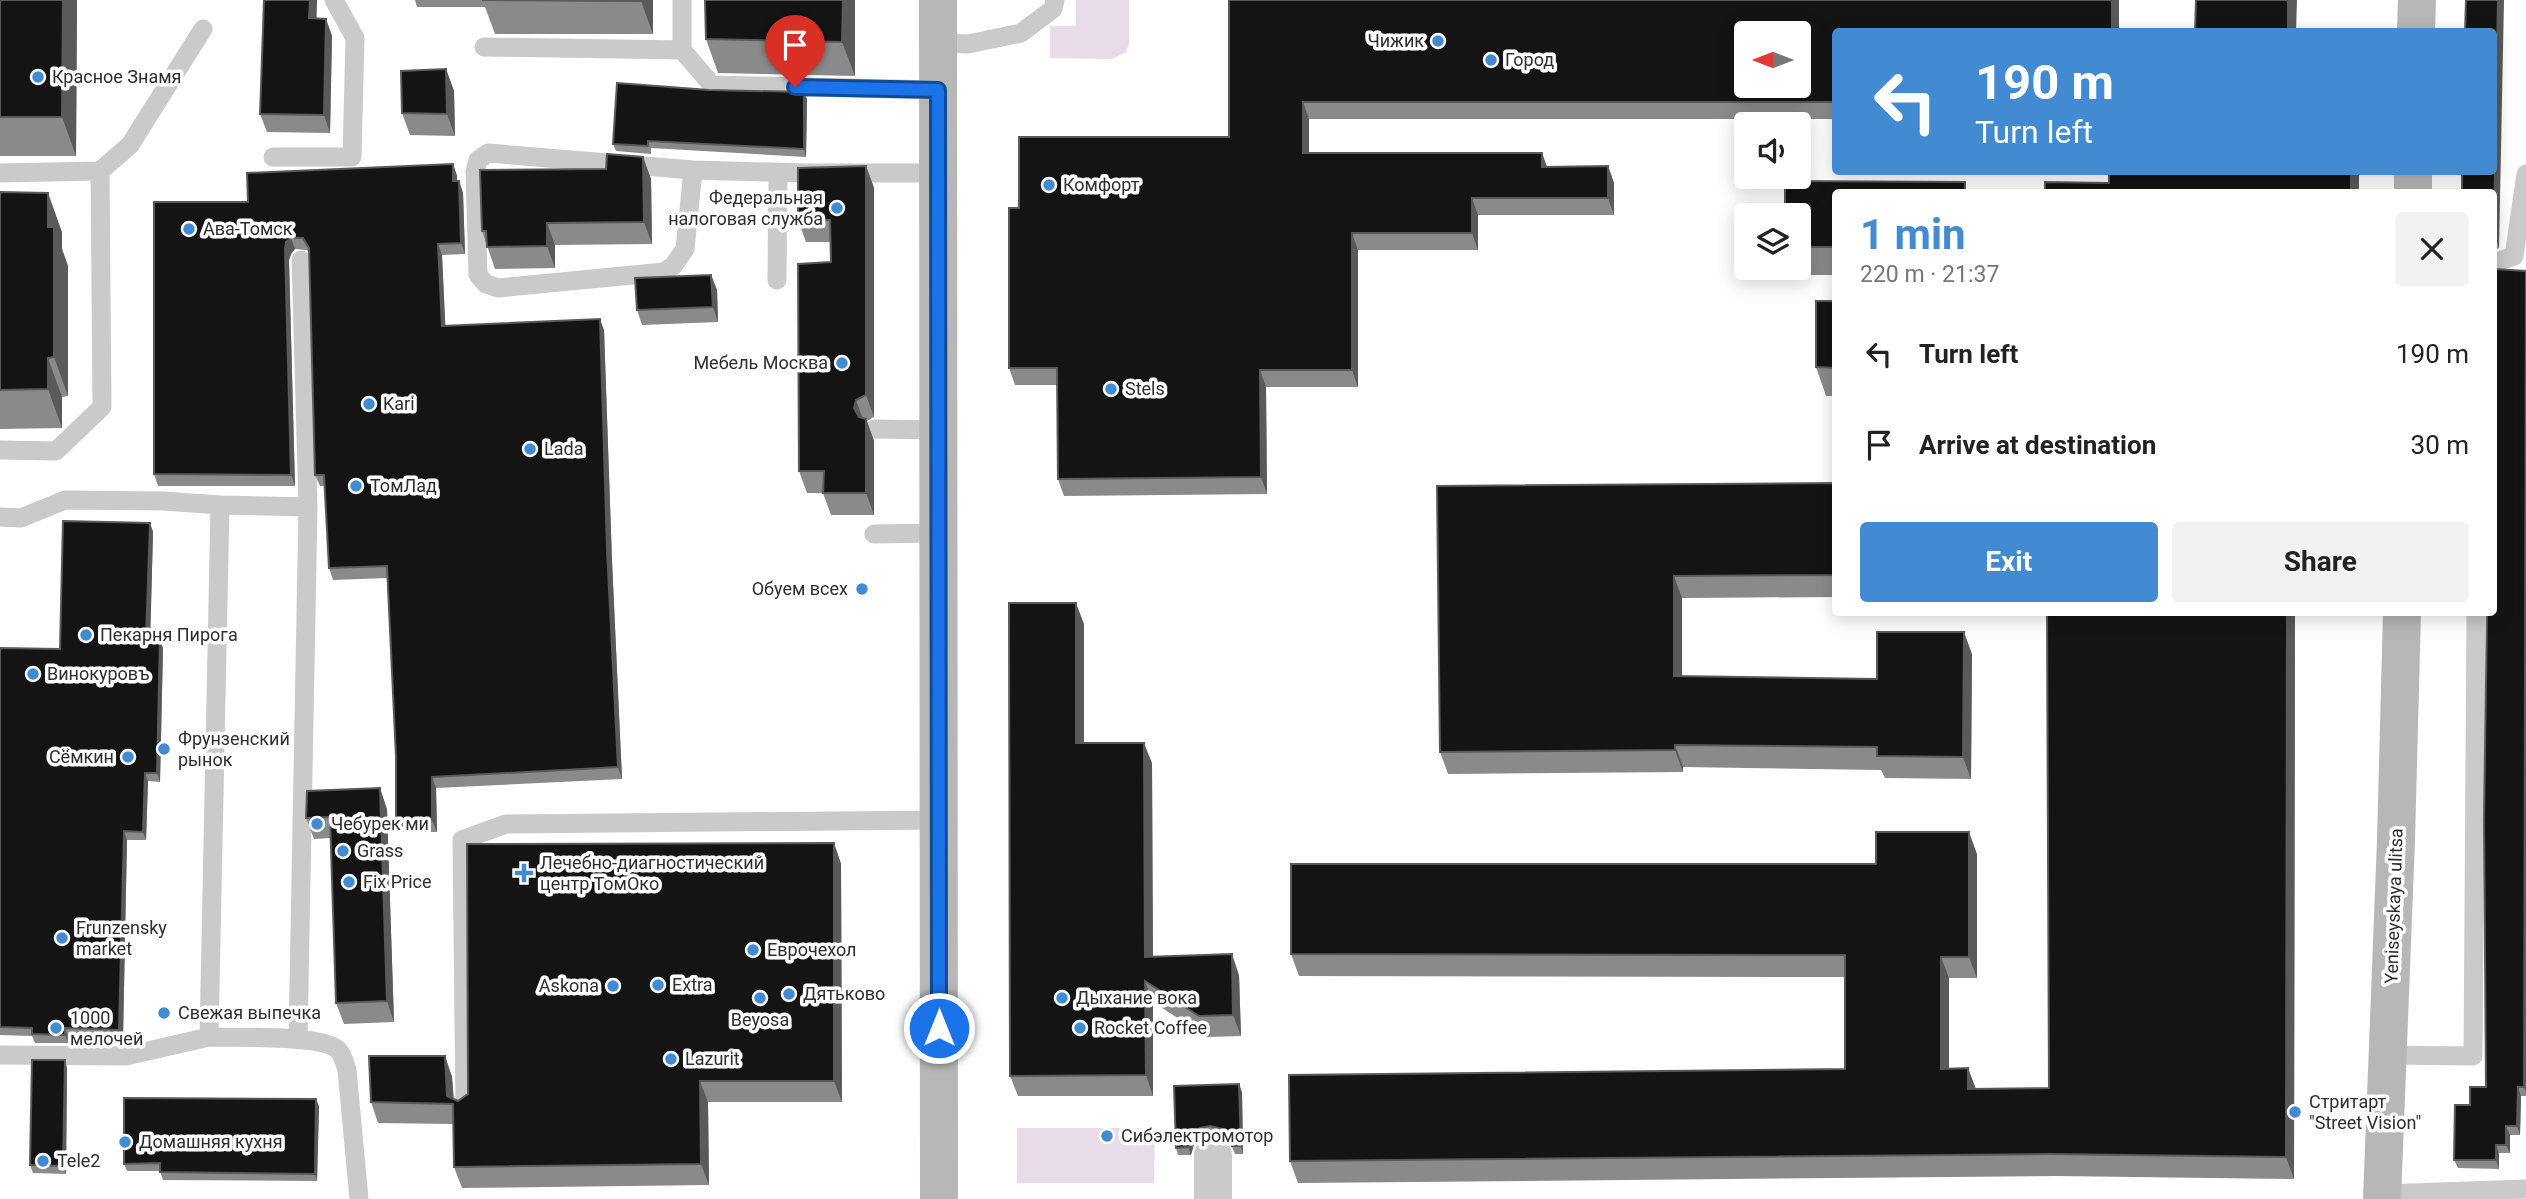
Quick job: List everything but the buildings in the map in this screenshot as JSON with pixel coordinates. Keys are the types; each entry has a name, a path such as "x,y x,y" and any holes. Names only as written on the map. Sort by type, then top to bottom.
{"street":[{"path":"939,0 939,1199"},
{"path":"2416,28 2417,0"},
{"name":"Yeniseyskaya ulitsa","path":"2382,1196 2402,616"},
{"path":"1213,1155 1213,1199"}],"lane":[{"path":"273,157 352,157 355,38 334,0"},
{"path":"682,0 682,50 712,85 938,90"},
{"path":"939,43 968,44 1021,33 1053,9 1055,0"},
{"path":"0,173 100,171 130,145 203,30"},
{"path":"484,47 682,50"},
{"path":"693,170 685,248 673,266 664,272 498,288 486,284 478,275 475,172 478,160 488,153 693,170 939,173"},
{"path":"0,450 57,451 102,407 100,171"},
{"path":"777,280 778,172"},
{"path":"2497,261 2514,256 2526,174"},
{"path":"298,1039 308,507 301,260"},
{"path":"874,429 939,430"},
{"path":"0,517 21,518 65,500 308,507"},
{"path":"209,1037 220,505"},
{"path":"874,534 939,533"},
{"path":"2388,1055 2473,1056 2476,616"},
{"path":"465,1110 461,840 506,824 939,820"},
{"path":"0,1055 126,1056 209,1037 327,1042 340,1051 347,1070 359,1199"},
{"path":"2382,1196 2526,1189"}],"shaded area":[{"path":"1076,0 1129,0 1129,44 1126,52 1112,59 1050,58 1050,26 1076,26"},
{"path":"1017,1128 1155,1128 1154,1183 1017,1183"}],"place":[{"name":"Чижик","path":"1438,41"},
{"name":"Город","path":"1491,60"},
{"name":"Красное Знамя","path":"38,77"},
{"name":"Комфорт","path":"1049,185"},
{"name":"Федеральная налоговая служба","path":"837,208"},
{"name":"Ава-Томск","path":"189,229"},
{"name":"Мебель Москва","path":"842,363"},
{"name":"Stels","path":"1111,389"},
{"name":"Kari","path":"369,404"},
{"name":"Lada","path":"530,449"},
{"name":"ТомЛад","path":"356,486"},
{"name":"Обуем всех","path":"862,589"},
{"name":"Пекарня Пирога","path":"86,635"},
{"name":"Винокуровъ","path":"33,674"},
{"name":"Фрунзенский рынок","path":"164,749"},
{"name":"Сёмкин","path":"128,757"},
{"name":"Чебурек ми","path":"317,824"},
{"name":"Grass","path":"343,851"},
{"name":"Лечебно-диагностический центр ТомОко","path":"524,873"},
{"name":"Fix Price","path":"349,882"},
{"name":"Frunzensky market","path":"62,938"},
{"name":"Еврочехол","path":"753,950"},
{"name":"Extra","path":"658,985"},
{"name":"Askona","path":"613,986"},
{"name":"Дятьково","path":"789,994"},
{"name":"Beyosa","path":"760,998"},
{"name":"Дыхание вока","path":"1062,998"},
{"name":"Свежая выпечка","path":"164,1013"},
{"name":"1000 мелочей","path":"56,1028"},
{"name":"Rocket Coffee","path":"1080,1028"},
{"name":"Lazurit","path":"671,1059"},
{"name":"Стритарт \"Street Vision\"","path":"2295,1112"},
{"name":"Сибэлектромотор","path":"1107,1136"},
{"name":"Домашняя кухня","path":"125,1142"},
{"name":"Tele2","path":"43,1161"}],"route":[{"path":"795,87 938,90 939,1028"}]}
